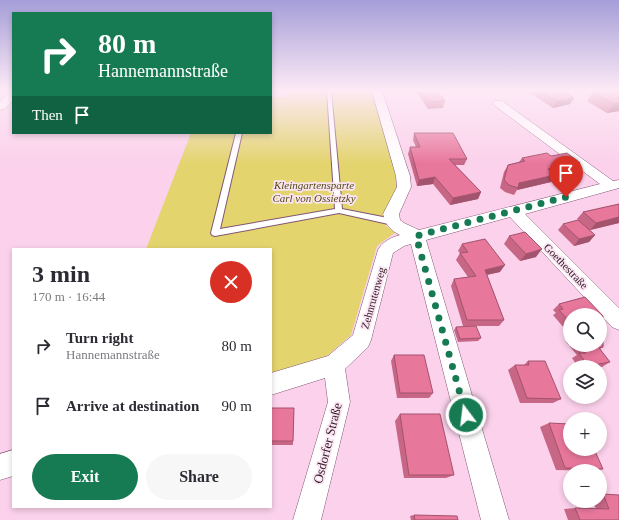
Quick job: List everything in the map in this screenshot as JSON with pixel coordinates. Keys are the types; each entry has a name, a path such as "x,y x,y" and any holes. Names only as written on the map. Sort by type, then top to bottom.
{"street":[{"path":"385,115 403,176 404,187 391,214 393,222 398,227 416,236 615,185"},
{"path":"516,115 615,185"},
{"name":"Goethestraße","path":"513,211 619,321"},
{"path":"416,236 495,520"},
{"name":"Zehnrutenweg","path":"272,384 334,365 361,340 386,250 399,241 416,236"},
{"name":"Osdorfer Straße","path":"307,520 339,402 334,365"},
{"path":"0,467 12,463"}],"lane":[{"path":"331,115 339,212"},
{"path":"238,134 215,233 339,212 393,222"}],"green space":[{"name":"Kleingartensparte Carl von Ossietzky","path":"272,115 380,115 397,186 382,217 386,226 396,232 377,246 351,335 327,356 272,375 272,248 146,248 191,134 272,134"}],"building":[{"path":"414,133 453,133 467,159 449,159 481,192 453,198 435,177 419,180 410,147 420,147"},
{"path":"547,153 551,156 567,153 580,163 548,169 555,175 519,183 518,188 509,185 504,180 508,165 525,161 522,158"},
{"path":"619,204 619,217 596,223 583,212"},
{"path":"578,220 595,235 579,239 563,224"},
{"path":"525,232 542,249 526,254 509,236"},
{"path":"485,239 505,265 485,270 504,320 467,320 454,279 476,276 460,253 468,252 462,244"},
{"path":"585,297 595,308 563,309 559,304"},
{"path":"563,309 563,314 559,310"},
{"path":"476,326 481,338 460,339 456,327"},
{"path":"585,352 602,352 610,362 607,363 607,360 584,360 579,353 586,353"},
{"path":"394,355 424,355 433,393 400,393"},
{"path":"528,361 545,361 561,399 527,398 515,365 529,365"},
{"path":"272,408 294,408 293,441 272,441"},
{"path":"400,414 440,414 454,475 409,475"},
{"path":"549,423 563,424 563,456 597,456 601,464 564,464"},
{"path":"607,494 619,495 619,520 580,520 575,508 609,509 607,504"},
{"path":"414,515 457,516 458,520 415,520"}],"route":[{"path":"466,415 416,236 566,197"}]}
